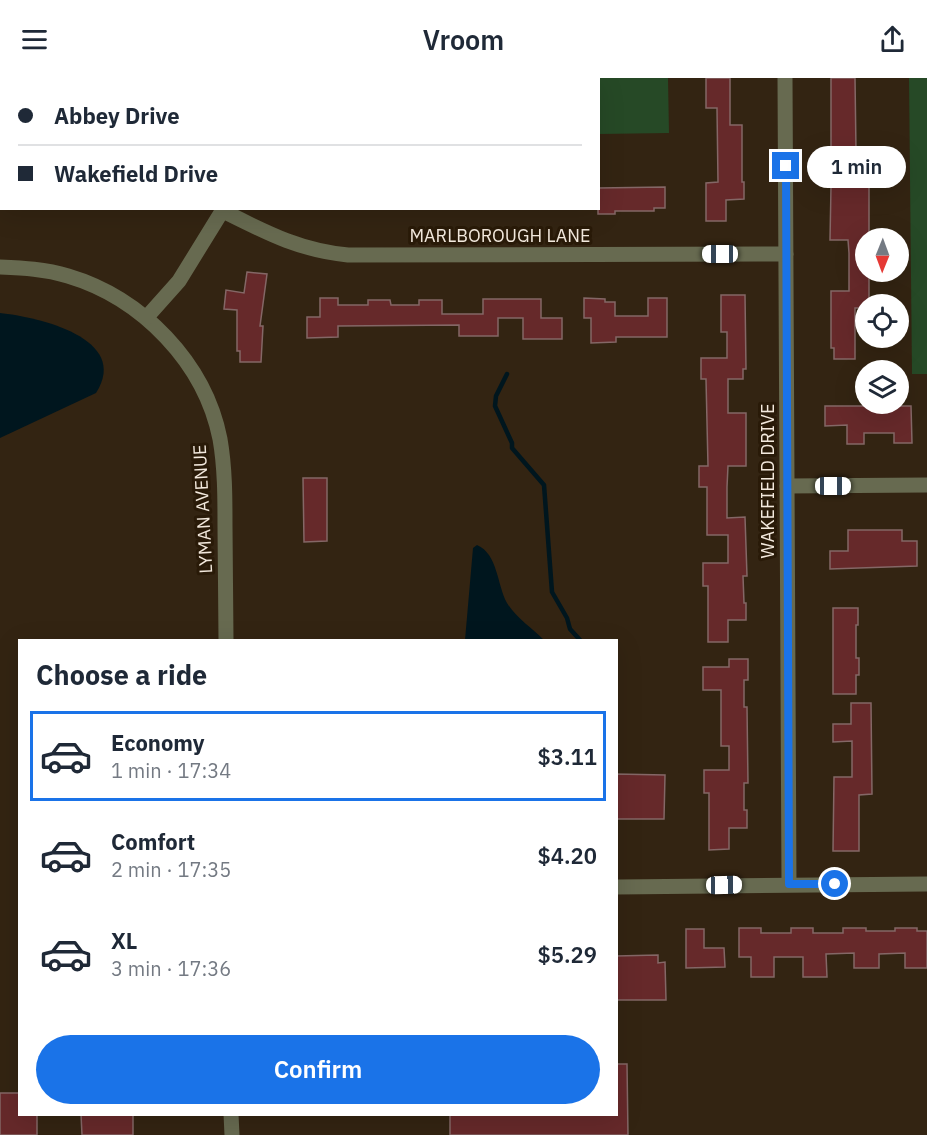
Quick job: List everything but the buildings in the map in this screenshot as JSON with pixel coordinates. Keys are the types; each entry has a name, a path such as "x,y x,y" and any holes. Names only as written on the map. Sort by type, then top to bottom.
{"street":[{"name":"WAKEFIELD DRIVE","path":"785,78 789,884"},
{"name":"MARLBOROUGH LANE","path":"224,210 300,247 348,255 786,254"},
{"path":"146,318 179,281 224,210"},
{"name":"LYMAN AVENUE","path":"0,267 44,270 93,285 146,318 164,333 188,365 216,423 224,469 226,639"},
{"path":"787,486 927,485"},
{"path":"618,887 927,884"},
{"path":"231,1116 232,1135"}],"green space":[{"path":"600,78 668,78 669,133 600,134"},
{"path":"909,78 927,78 927,374 912,374"}],"water":[{"path":"0,313 36,319 75,334 91,345 101,358 103,374 96,393 0,438"},
{"path":"477,545 489,555 507,603 519,618 543,639 465,639 473,548"}],"waterway":[{"path":"507,374 496,396 495,406 512,443 512,448 544,485 552,592 567,618 570,629 579,639"}],"route":[{"path":"786,166 789,884 835,884"}]}
